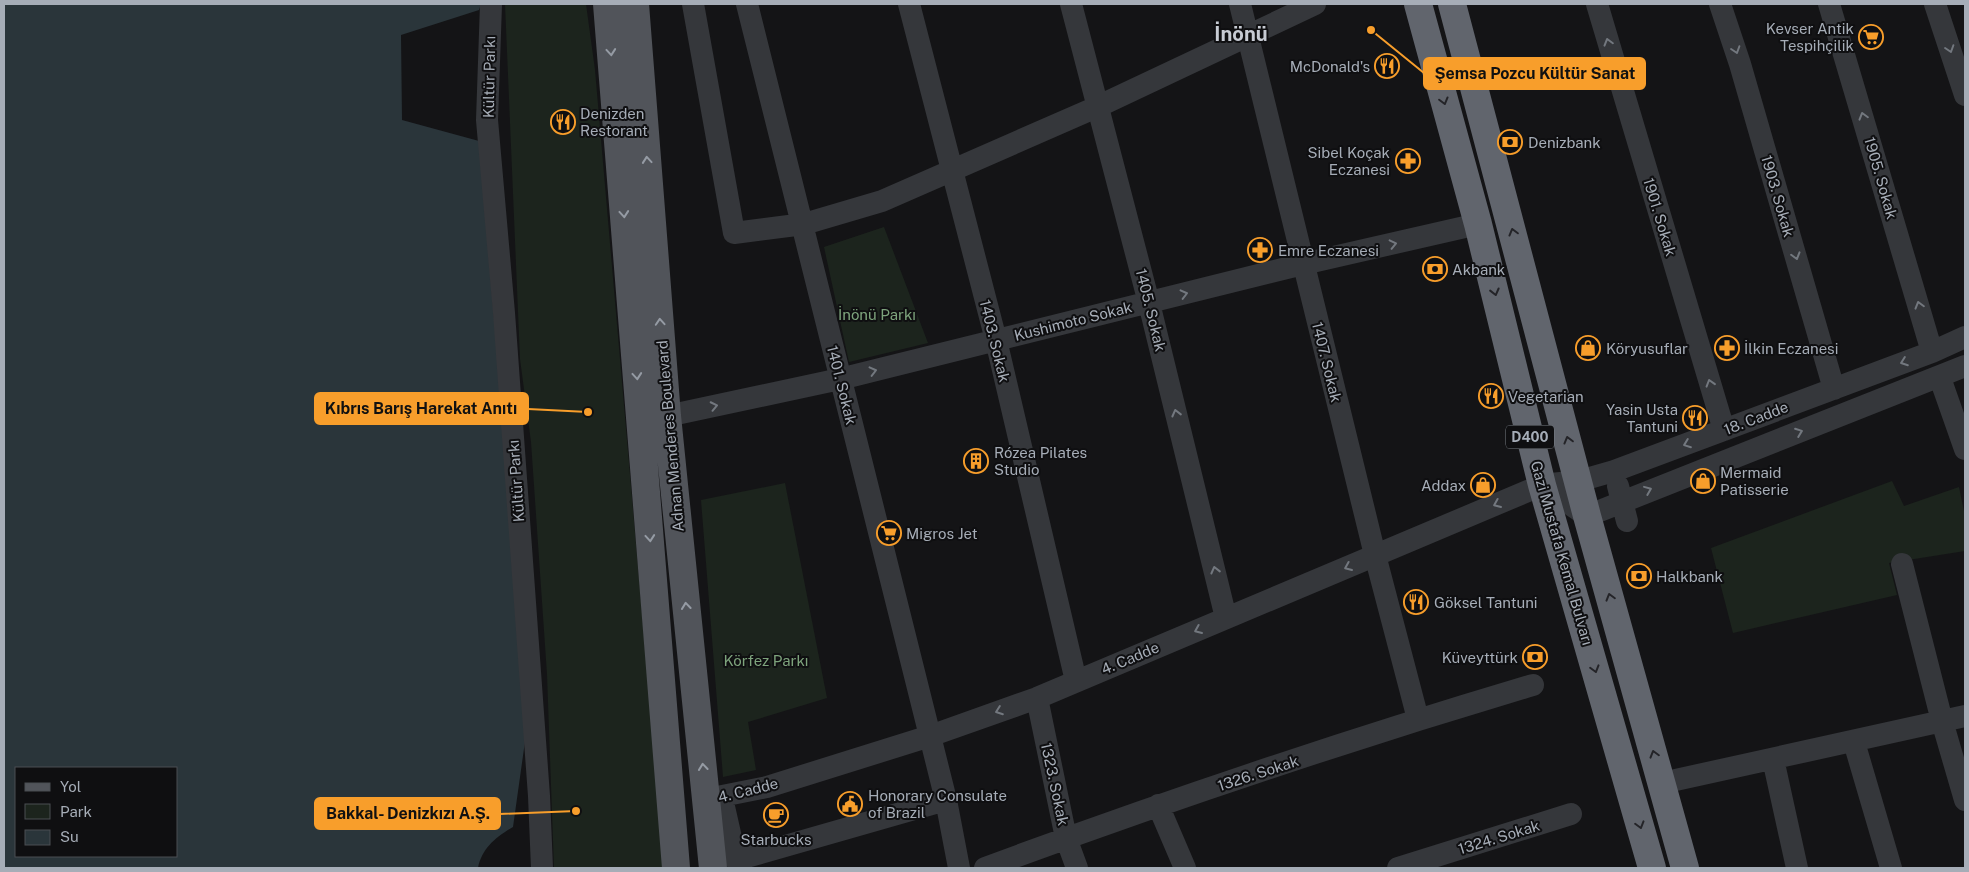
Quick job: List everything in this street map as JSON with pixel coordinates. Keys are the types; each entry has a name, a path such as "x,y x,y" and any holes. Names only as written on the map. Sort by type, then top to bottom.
{"highway":[{"name":"Gazi Mustafa Kemal Bulvarı","path":"1418,4 1478,224 1542,485 1652,868"},
{"name":"D400","path":"1452,4 1579,482 1586,516 1685,868"}],"main road":[{"name":"Adnan Menderes Boulevard","path":"607,4 676,868"},
{"name":"Adnan Menderes Boulevard","path":"635,4 667,416 714,799 729,866"}],"street":[{"name":"Kültür Parkı","path":"491,4 487,120 506,332 539,796 542,868"},
{"path":"693,4 734,233 804,224 882,202 1099,106 1315,4"},
{"name":"1401. Sokak","path":"747,4 804,224 840,379 946,800 959,868"},
{"name":"1403. Sokak","path":"909,4 996,340 1076,681"},
{"name":"1405. Sokak","path":"1071,4 1149,303 1226,618"},
{"name":"1407. Sokak","path":"1240,4 1375,555 1418,719"},
{"name":"1901. Sokak","path":"1597,4 1724,430"},
{"name":"1903. Sokak","path":"1720,4 1740,64 1834,388"},
{"name":"1905. Sokak","path":"1829,4 1932,352"},
{"path":"1935,4 1965,95"},
{"name":"Kushimoto Sokak","path":"667,416 840,379 1303,264 1478,224"},
{"name":"18. Cadde","path":"1542,485 1579,482 1612,465 1724,430 1932,352 1965,337"},
{"name":"18. Cadde","path":"1586,516 1624,511 1965,366"},
{"path":"1940,378 1965,449"},
{"path":"1612,465 1624,511"},
{"path":"1542,485 1586,516"},
{"name":"4. Cadde","path":"714,799 767,787 930,736 1037,698 1542,485"},
{"path":"1902,564 1942,722 1965,800"},
{"name":"1326. Sokak","path":"985,868 1158,805 1418,719 1533,685"},
{"name":"1323. Sokak","path":"1037,698 1066,838 1077,868"},
{"path":"1662,783 1965,716"},
{"path":"1854,742 1890,868"},
{"path":"1773,759 1797,868"},
{"path":"729,866 946,800"},
{"path":"1158,805 1185,868"},
{"name":"1324. Sokak","path":"1398,868 1571,814"}],"green space":[{"path":"505,4 586,4 595,70 664,868 554,868 547,674 531,442 520,359"},
{"name":"İnönü Parkı","path":"884,227 928,343 849,362 824,247"},
{"path":"1892,481 1904,506 1959,487 1965,516 1965,551 1889,563 1897,595 1733,633 1711,548"},
{"name":"Körfez Parkı","path":"785,483 827,698 748,722 756,770 723,777 701,500"}],"water":[{"path":"4,4 481,4 479,10 401,35 402,120 479,141 528,720 513,827 486,849 478,868 4,868"}],"place":[{"name":"Şemsa Pozcu Kültür Sanat","path":"1371,30"},
{"name":"Kevser Antik Tespihçilik","path":"1871,37"},
{"name":"McDonald's","path":"1387,66"},
{"name":"Denizden Restorant","path":"563,122"},
{"name":"Denizbank","path":"1510,142"},
{"name":"Sibel Koçak Eczanesi","path":"1408,161"},
{"name":"Emre Eczanesi","path":"1260,250"},
{"name":"Akbank","path":"1435,269"},
{"name":"Köryusuflar","path":"1588,348"},
{"name":"İlkin Eczanesi","path":"1727,348"},
{"name":"Vegetarian","path":"1491,396"},
{"name":"Kıbrıs Barış Harekat Anıtı","path":"588,412"},
{"name":"Yasin Usta Tantuni","path":"1695,418"},
{"name":"Rózea Pilates Studio","path":"976,461"},
{"name":"Mermaid Patisserie","path":"1703,481"},
{"name":"Addax","path":"1483,485"},
{"name":"Migros Jet","path":"889,533"},
{"name":"Halkbank","path":"1639,576"},
{"name":"Göksel Tantuni","path":"1416,602"},
{"name":"Küveyttürk","path":"1535,657"},
{"name":"Honorary Consulate of Brazil","path":"850,804"},
{"name":"Bakkal- Denizkızı A.Ş.","path":"576,811"},
{"name":"Starbucks","path":"776,815"}],"district":[{"name":"İnönü","path":"1241,34"}]}
